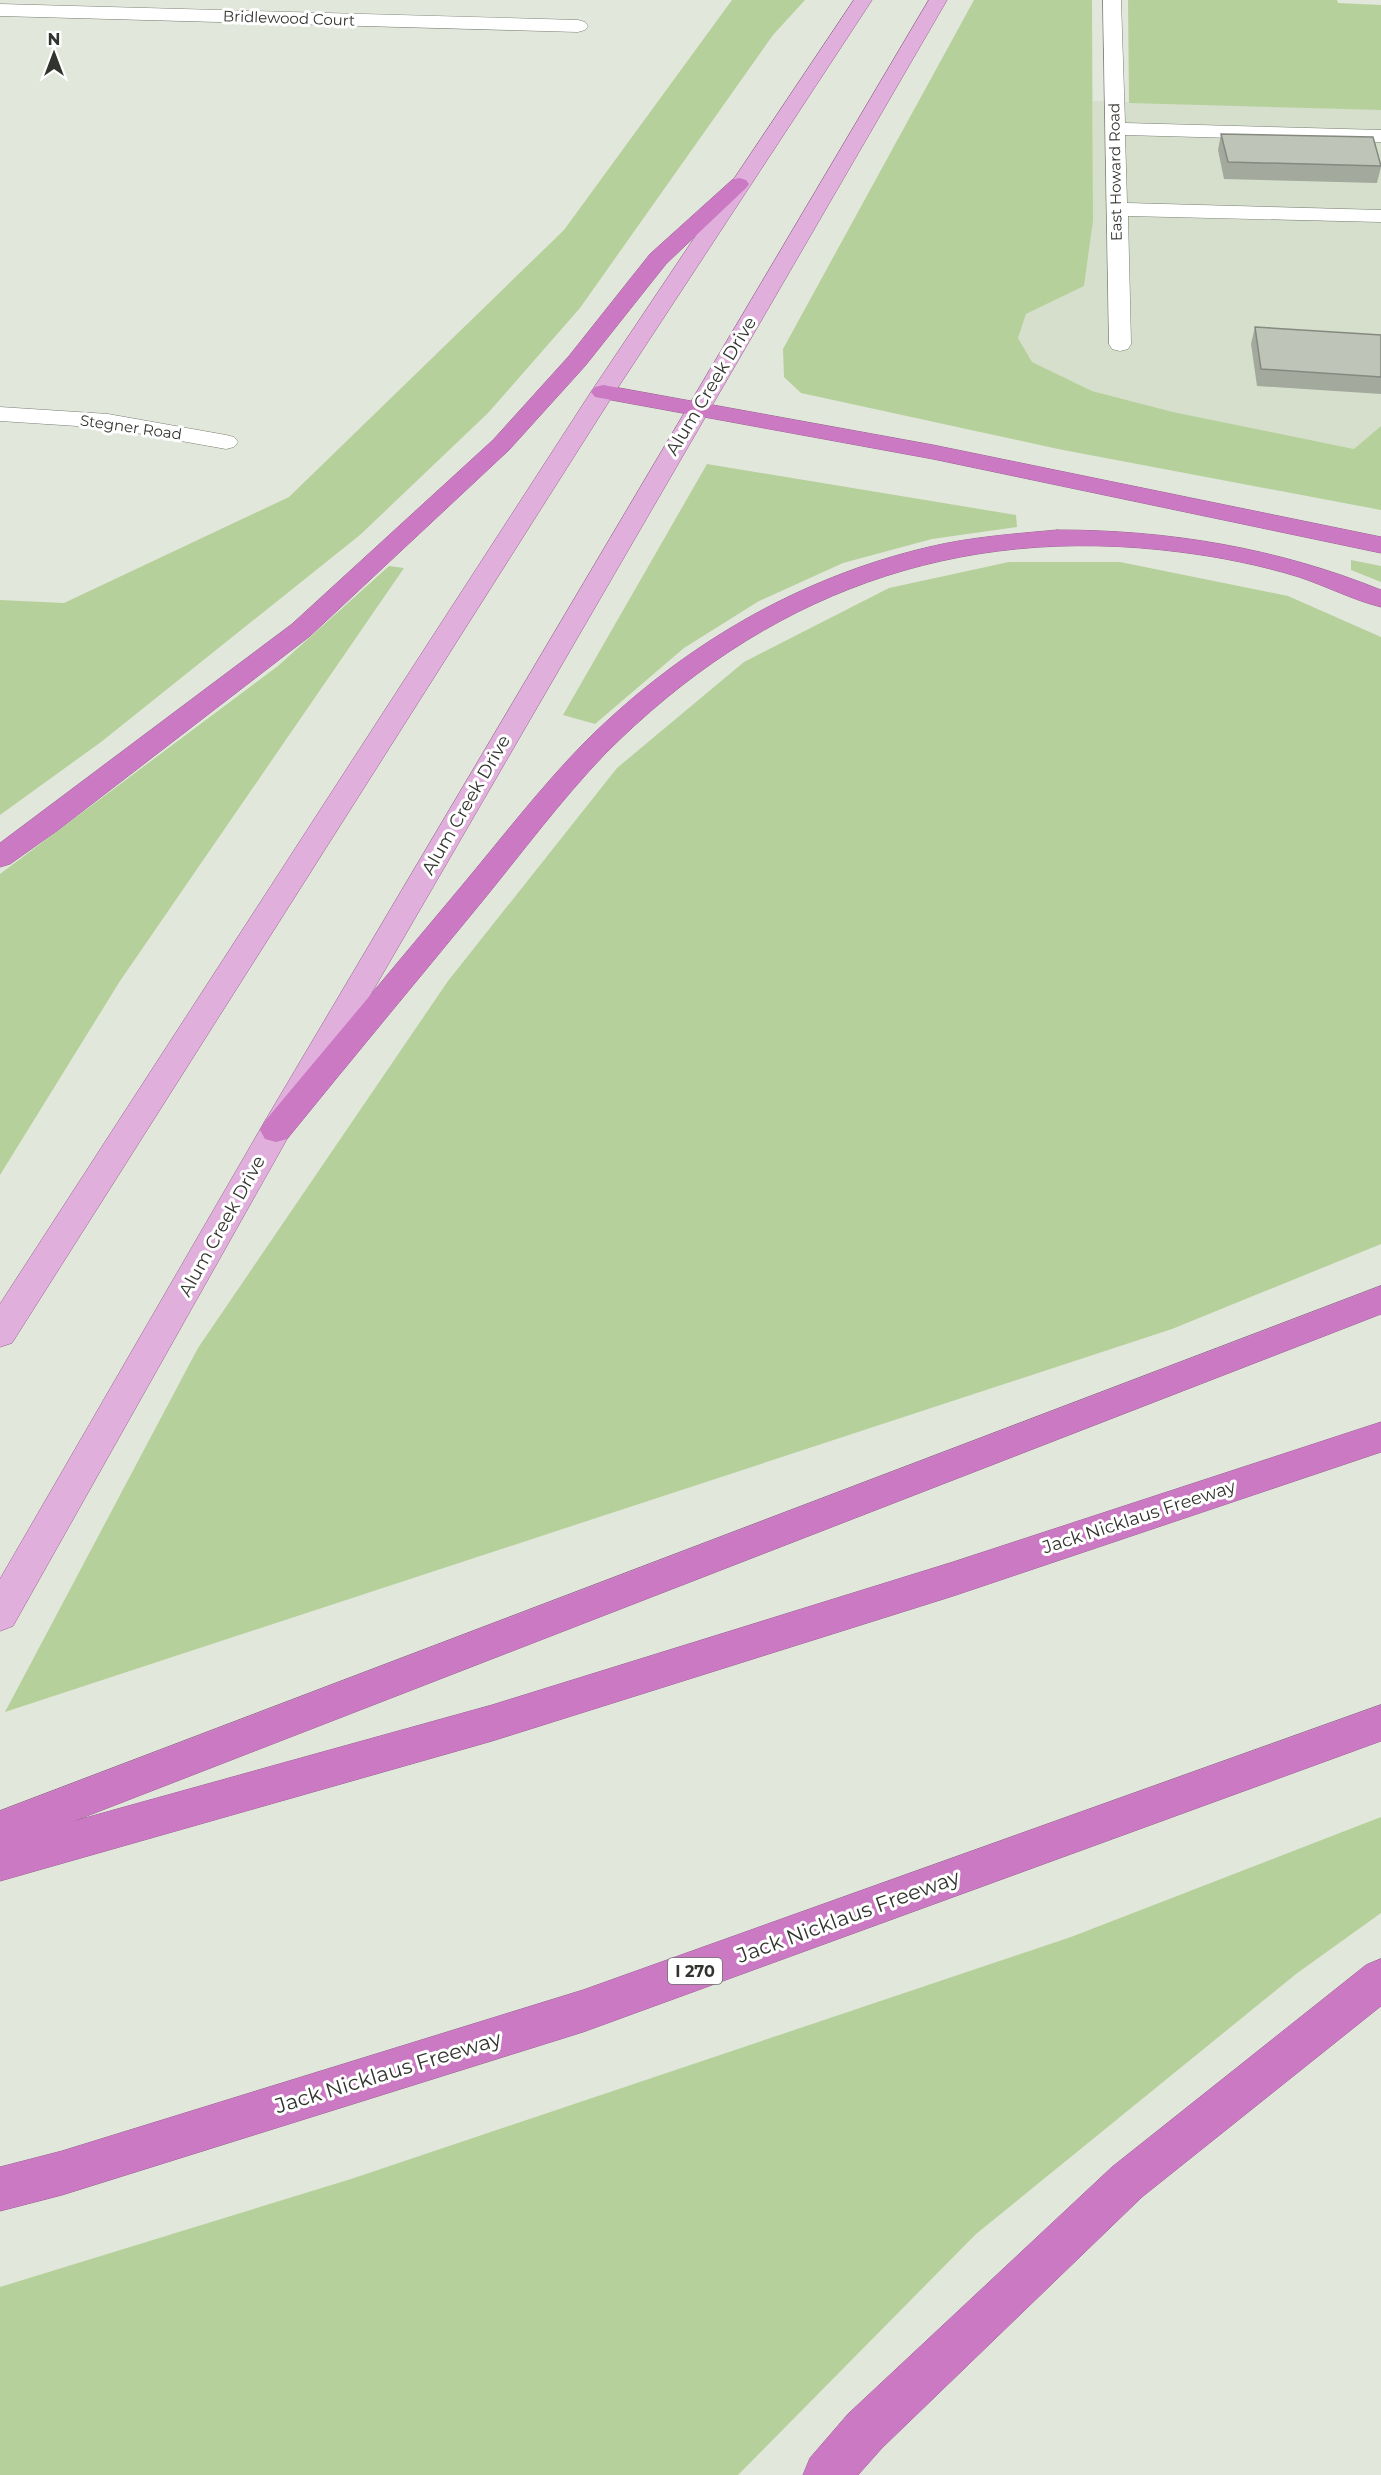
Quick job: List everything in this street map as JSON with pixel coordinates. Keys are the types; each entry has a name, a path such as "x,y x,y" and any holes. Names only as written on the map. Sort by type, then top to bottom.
{"highway":[{"path":"0,857 301,630 501,445 577,361 658,260 739,184"},
{"path":"603,392 933,452 1381,545"},
{"path":"276,1130 560,788 613,731 673,679 719,645 769,613 819,589 876,568 934,554 1039,539 1122,538 1229,552 1299,569 1349,585 1381,599"},
{"path":"0,1830 1381,1300"},
{"name":"Jack Nicklaus Freeway","path":"0,1861 504,1720 964,1575 1381,1437"},
{"name":"Jack Nicklaus Freeway","path":"0,2189 62,2173 583,2011 1381,1723"},
{"path":"826,2475 865,2432 1127,2181 1381,1980"}],"main road":[{"path":"0,1333 603,392 863,0"},
{"name":"Alum Creek Drive","path":"0,1614 107,1430 276,1130 938,0"}],"street":[{"name":"East Howard Road","path":"1112,0 1120,344"},
{"name":"Bridlewood Court","path":"0,10 578,26"},
{"path":"1114,129 1381,136"},
{"path":"1116,209 1381,216"},
{"name":"Stegner Road","path":"0,414 108,421 226,442"}],"shaded area":[{"path":"1093,101 1381,110 1381,426 1354,449 1173,412 1092,391 1032,362 1018,338 1026,314 1084,286 1093,221"}],"green space":[{"path":"732,0 805,0 773,35 580,308 488,413 360,535 101,742 0,815 0,600 64,603 289,497 564,230"},
{"path":"974,0 1092,0 1093,221 1084,286 1026,314 1018,338 1032,362 1092,391 1173,412 1354,449 1381,426 1381,510 1058,449 801,393 784,377 783,349"},
{"path":"1128,0 1337,0 1338,3 1381,5 1381,110 1129,103"},
{"path":"707,464 1016,515 1017,527 932,539 843,563 759,601 684,648 595,724 563,715"},
{"path":"1351,560 1381,566 1381,582 1351,570"},
{"path":"1009,562 1120,562 1288,596 1381,637 1381,1244 1172,1329 5,1712 198,1348 448,981 617,768 744,662 889,588"},
{"path":"389,566 404,568 120,981 0,1175 0,874 278,666"},
{"path":"1381,1817 1381,1913 1296,1974 976,2234 738,2475 0,2475 0,2287 351,2179 1071,1937"}],"building":[{"path":"1221,134 1373,137 1381,166 1228,162"},
{"path":"1255,327 1381,335 1381,377 1261,369"}]}
